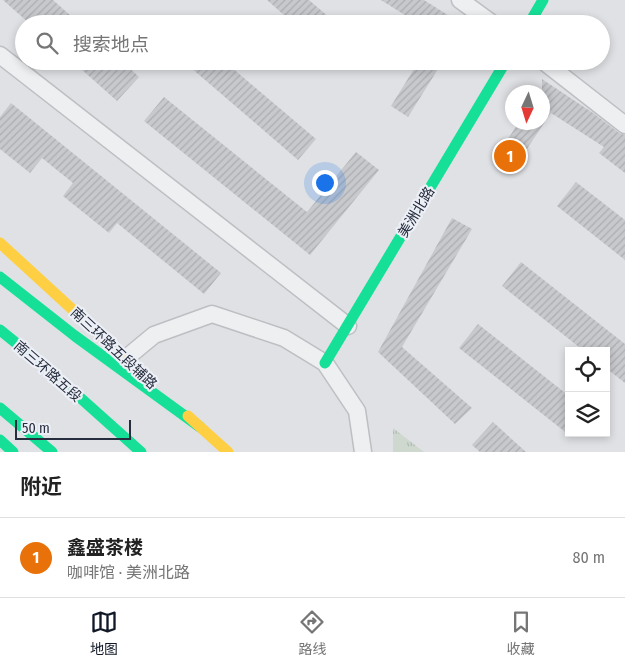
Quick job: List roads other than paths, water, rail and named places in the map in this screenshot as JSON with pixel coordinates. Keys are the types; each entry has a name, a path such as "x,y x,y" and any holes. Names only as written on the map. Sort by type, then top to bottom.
{"main road":[{"path":"534,15 543,0"},
{"name":"美洲北路","path":"326,363 501,70"},
{"name":"南三环路五段辅路","path":"0,243 228,452"},
{"path":"0,277 75,336 200,427"},
{"name":"南三环路五段","path":"0,330 48,369 141,452"},
{"path":"0,408 52,452"},
{"path":"0,440 13,452"}],"street":[{"path":"460,0 481,15"},
{"path":"0,55 15,67"},
{"path":"19,70 348,326"},
{"path":"555,70 625,124"},
{"path":"125,359 154,335 212,314 284,338 326,363 357,411 363,452"}],"place":[{"name":"鑫盛茶楼","path":"510,156"}]}
